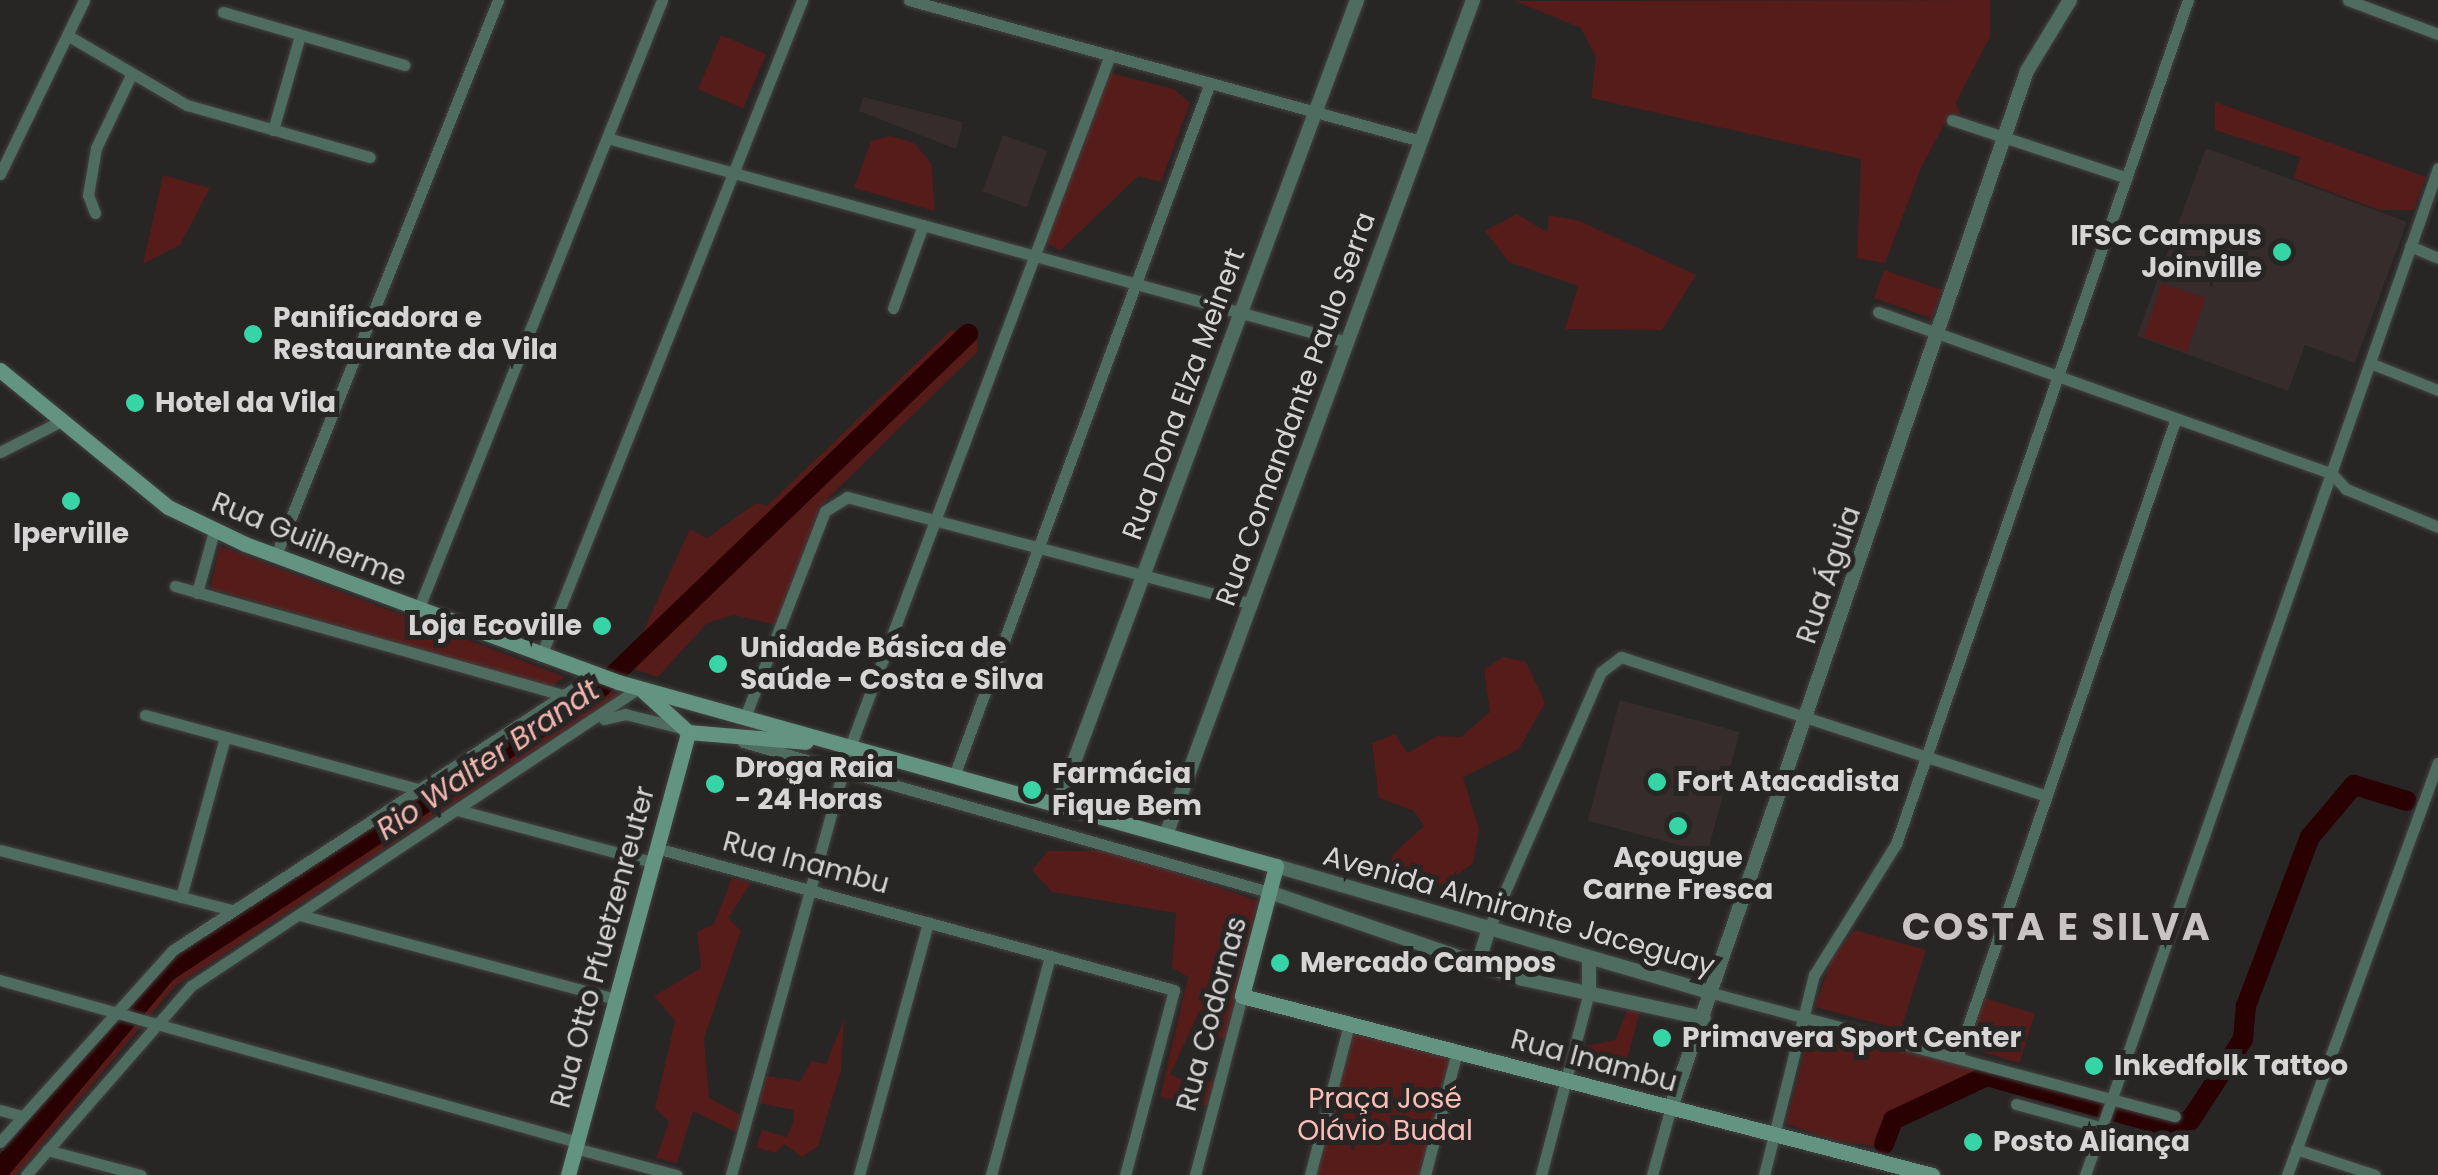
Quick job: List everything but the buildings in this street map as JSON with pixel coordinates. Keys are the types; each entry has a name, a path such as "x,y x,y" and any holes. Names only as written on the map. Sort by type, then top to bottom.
{"main road":[{"name":"Rua Guilherme","path":"0,370 168,507 214,531 541,656 694,703"},
{"name":"Rua Guilherme","path":"638,688 685,728"},
{"name":"Avenida Almirante Jaceguay","path":"694,703 1276,866"},
{"path":"694,703 706,717 685,728 694,703"},
{"name":"Avenida Almirante Jaceguay","path":"685,728 850,747"},
{"name":"Rua Otto Pfuetzenreuter","path":"568,1175 685,728"},
{"name":"Rua Codornas","path":"1242,996 1276,866"},
{"name":"Rua Inambu","path":"1242,996 1932,1175"}],"street":[{"path":"0,174 84,0"},
{"path":"276,556 498,0"},
{"path":"418,610 662,0"},
{"path":"541,656 802,0"},
{"path":"909,0 1421,141"},
{"name":"Rua Dona Elza Meinert","path":"1058,805 1358,0"},
{"name":"Rua Comandante Paulo Serra","path":"1166,836 1473,0"},
{"name":"Rua Águia","path":"1652,1175 1671,1107 2004,137 2034,54 2070,0"},
{"path":"1764,1175 1818,964 1887,864 2188,0"},
{"path":"2348,0 2438,34"},
{"path":"223,12 404,65"},
{"path":"273,130 300,34"},
{"path":"67,35 187,105 370,158"},
{"path":"730,1175 850,747 1110,55"},
{"path":"95,213 88,195 96,148 132,73"},
{"path":"954,776 1210,82"},
{"path":"1952,120 2127,178"},
{"path":"607,138 1347,342"},
{"path":"2085,1175 2438,168"},
{"path":"893,308 923,225"},
{"path":"2410,246 2438,258"},
{"path":"1878,312 2330,473 2346,489 2438,527"},
{"path":"2370,363 2438,390"},
{"path":"1958,1055 2176,418"},
{"path":"0,452 61,421"},
{"path":"745,718 825,511 838,499 936,518 1251,604"},
{"path":"197,592 214,531"},
{"path":"176,586 563,696"},
{"path":"1478,964 1490,928 1613,660 1639,658 2046,796"},
{"path":"0,1142 156,965 232,910 563,696 606,678"},
{"path":"26,1175 191,986 590,724 638,688"},
{"name":"Avenida Almirante Jaceguay","path":"590,724 625,714 685,728"},
{"path":"144,715 418,789"},
{"name":"Avenida Almirante Jaceguay","path":"720,735 1269,892 1478,964 1704,1018"},
{"path":"181,896 225,737"},
{"path":"2287,1175 2438,763"},
{"name":"Rua Inambu","path":"458,810 810,890 1174,990 1124,1175"},
{"path":"0,850 232,910"},
{"name":"Avenida Almirante Jaceguay","path":"1276,866 1803,1019 1958,1055 2110,1101 2175,1116"},
{"path":"300,915 615,1000"},
{"path":"859,1175 928,922"},
{"path":"991,1175 1050,956"},
{"path":"1541,1175 1589,992 1589,958"},
{"path":"0,980 114,1009 150,1029 676,1175"},
{"name":"Rua Codornas","path":"1196,1175 1242,996"},
{"path":"1310,1175 1349,1024"},
{"path":"1424,1175 1457,1052"},
{"path":"2016,1104 2102,1123"},
{"path":"0,1110 23,1116"},
{"path":"2296,1149 2375,1175"},
{"path":"47,1150 141,1175"}],"shaded area":[{"path":"863,97 963,122 956,149 859,111"},
{"path":"1003,135 1047,151 1027,207 982,191"},
{"name":"IFSC Campus Joinville","path":"2206,148 2407,222 2355,363 2305,345 2288,391 2137,336"},
{"name":"Fort Atacadista","path":"1620,700 1740,732 1707,853 1588,821"}],"green space":[{"path":"1990,0 1990,37 1956,102 1961,116 1950,113 1921,168 1885,263 1857,258 1861,159 1591,98 1596,57 1581,28 1515,1"},
{"path":"721,35 766,54 743,108 698,89"},
{"path":"1106,72 1174,89 1190,103 1161,182 1138,176 1060,251 1040,239"},
{"path":"2215,102 2426,177 2414,210 2379,210 2294,178 2300,157 2215,130"},
{"path":"890,136 914,143 931,163 935,211 854,188 871,141"},
{"path":"163,175 210,188 180,245 143,264"},
{"path":"1517,214 1547,232 1549,215 1580,221 1696,275 1662,330 1565,329 1578,286 1509,262 1485,231"},
{"path":"1884,270 1942,290 1932,318 1874,298"},
{"path":"2162,283 2205,298 2187,352 2143,337"},
{"path":"951,330 977,338 978,351 820,506 777,625 734,615 707,623 658,677 627,667 690,529 707,538 756,503 767,506"},
{"path":"220,546 565,677 550,688 210,588"},
{"path":"1503,657 1526,662 1545,703 1519,749 1463,777 1479,829 1473,863 1445,884 1387,879 1393,854 1424,826 1414,811 1379,798 1372,743 1395,734 1407,753 1438,736 1461,737 1490,712 1484,670"},
{"path":"590,683 619,695 175,986 16,1175 0,1175 0,1161 172,962"},
{"path":"1048,851 1112,851 1258,901 1226,1037 1218,1040 1219,1018 1200,1010 1170,1074 1197,1086 1215,1079 1206,1106 1160,1097 1188,977 1172,968 1176,913 1052,892 1032,870"},
{"path":"732,878 751,883 728,918 741,931 704,1038 709,1098 739,1114 740,1134 693,1111 677,1163 656,1158 669,1122 655,1108 675,1021 654,996 701,968 697,932 714,924"},
{"path":"1855,930 1926,950 1901,1030 1815,1007 1833,955"},
{"path":"1984,998 2035,1013 2019,1063 1969,1048"},
{"path":"1641,1007 1622,1079 1570,1066 1576,1048 1615,1040 1628,1009"},
{"path":"844,1019 841,1070 818,1146 802,1157 784,1144 775,1153 756,1147 762,1130 787,1137 794,1120 793,1110 759,1103 766,1076 801,1081 811,1061 826,1064"},
{"name":"Praça José Olávio Budal","path":"1354,1030 1454,1056 1423,1175 1315,1175"},
{"path":"1827,1031 2083,1096 2098,1107 1972,1081 1907,1121 1888,1148 1833,1140 1786,1124 1807,1042"}],"waterway":[{"name":"Rio Walter Brandt","path":"0,1170 167,972 600,688 968,334"},
{"path":"1884,1144 1893,1120 1987,1076 2164,1125 2190,1121 2243,1039 2246,1006 2310,837 2354,785 2407,801"}],"place":[{"name":"IFSC Campus Joinville","path":"2282,252"},
{"name":"Panificadora e Restaurante da Vila","path":"253,334"},
{"name":"Hotel da Vila","path":"135,403"},
{"name":"Iperville","path":"71,501"},
{"name":"Loja Ecoville","path":"602,626"},
{"name":"Unidade Básica de Saúde - Costa e Silva","path":"718,664"},
{"name":"Fort Atacadista","path":"1657,782"},
{"name":"Droga Raia - 24 Horas","path":"715,784"},
{"name":"Farmácia Fique Bem","path":"1032,790"},
{"name":"Açougue Carne Fresca","path":"1678,826"},
{"name":"Mercado Campos","path":"1280,963"},
{"name":"Primavera Sport Center","path":"1662,1038"},
{"name":"Inkedfolk Tattoo","path":"2094,1066"},
{"name":"Posto Aliança","path":"1973,1142"}],"district":[{"name":"COSTA E SILVA","path":"2057,927"}]}
